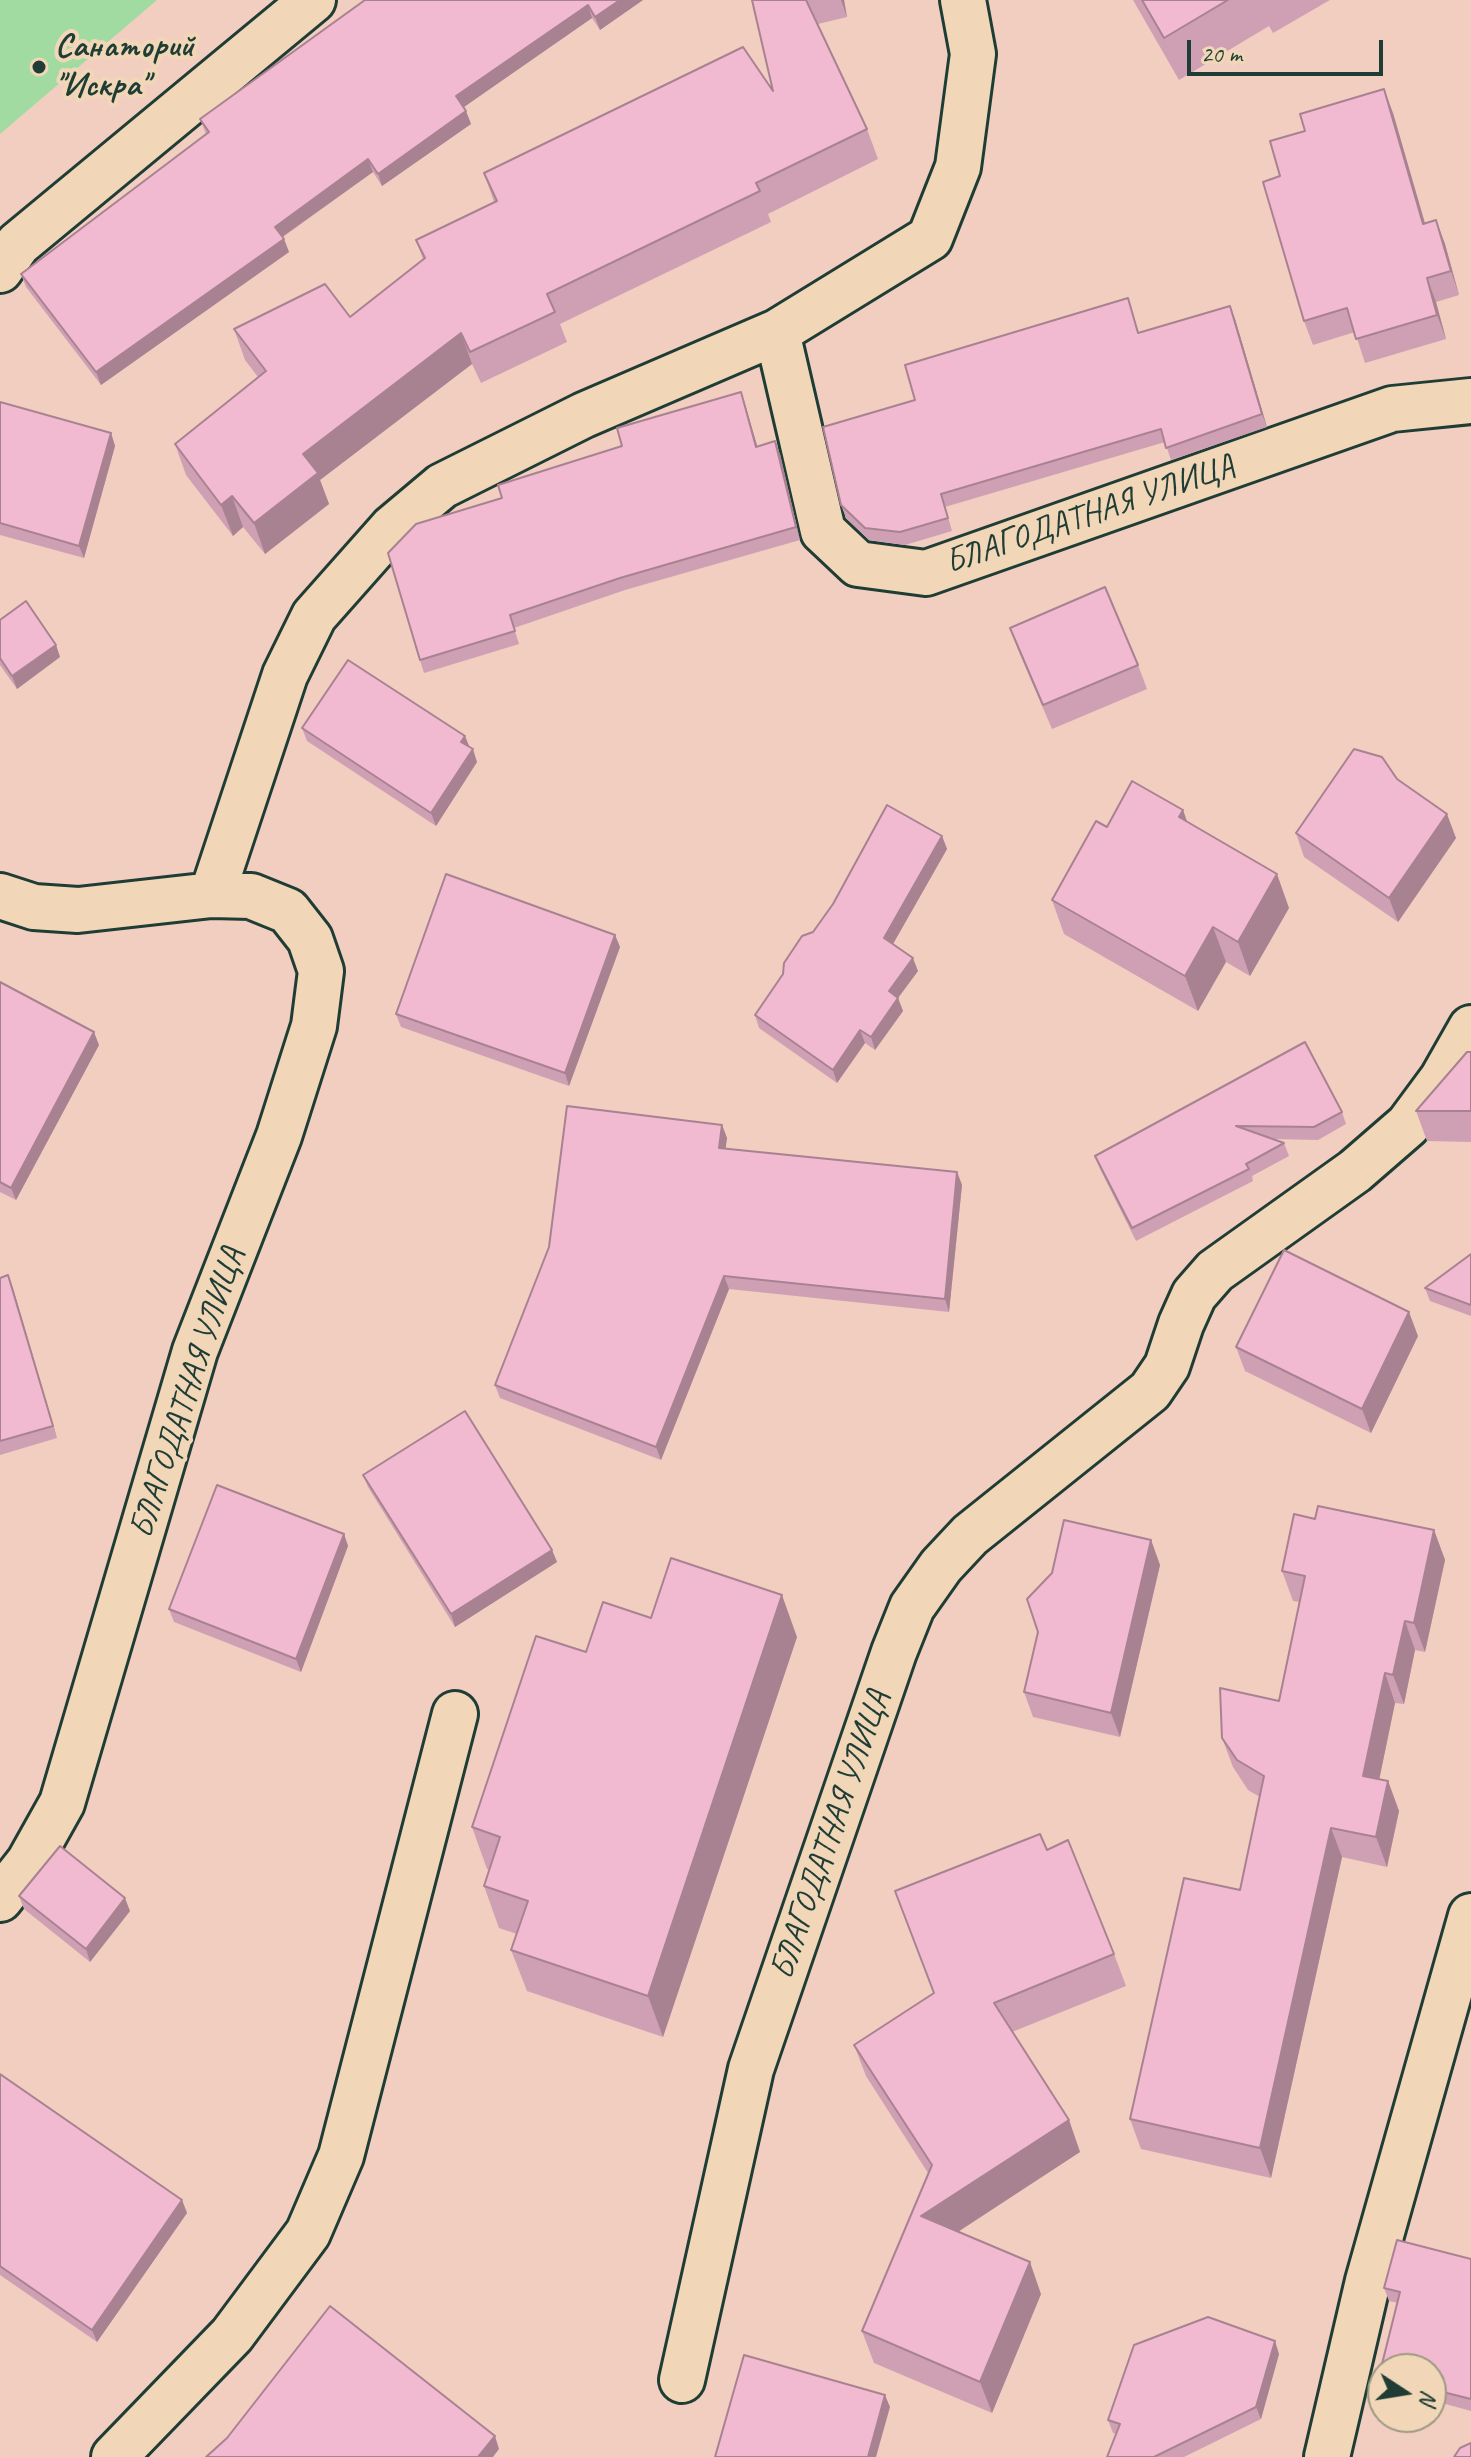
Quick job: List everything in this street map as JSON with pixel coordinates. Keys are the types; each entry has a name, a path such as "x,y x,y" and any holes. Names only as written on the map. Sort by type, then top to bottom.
{"street":[{"path":"0,270 18,244 313,0"},
{"path":"212,895 285,675 314,616 392,528 442,486 584,415 777,332 930,238 958,167 973,54 963,0"},
{"name":"БЛАГОДАТНАЯ УЛИЦА","path":"777,332 823,531 858,564 926,573 1392,409 1471,401"},
{"name":"БЛАГОДАТНАЯ УЛИЦА","path":"0,896 34,907 78,910 212,895 251,896 288,911 310,939 321,971 314,1026 279,1136 195,1351 62,1803 29,1862 0,1899"},
{"name":"БЛАГОДАТНАЯ УЛИЦА","path":"682,2380 751,2069 912,1607 941,1566 970,1535 1150,1391 1167,1366 1194,1295 1215,1271 1355,1171 1408,1125 1442,1079 1471,1028"},
{"path":"114,2457 232,2335 308,2233 341,2156 455,1714"},
{"path":"1327,2457 1368,2281 1471,1916"}],"green space":[{"name":"Санаторий \"Искра\"","path":"0,0 157,0 0,134"}],"building":[{"path":"365,0 620,0 595,17 588,5 456,96 466,111 378,174 368,159 275,227 284,239 96,372 21,274 209,132 200,119"},
{"path":"752,0 806,0 867,129 756,183 760,191 547,294 555,312 470,352 461,333 303,454 318,473 254,523 232,496 221,505 175,444 266,371 234,329 325,284 350,317 425,258 416,240 497,201 484,173 743,47 773,91"},
{"path":"1142,0 1228,0 1164,38"},
{"path":"1384,89 1423,224 1436,220 1451,271 1427,278 1437,315 1356,339 1347,308 1304,321 1263,182 1280,176 1270,141 1305,131 1300,114"},
{"path":"1128,298 1138,333 1230,306 1262,414 1166,448 1161,429 941,494 948,518 900,532 865,528 841,505 823,427 915,400 905,365"},
{"path":"741,392 756,447 775,441 796,527 620,578 510,615 515,631 420,660 388,553 416,524 502,498 498,485 622,446 617,428"},
{"path":"0,402 111,433 79,546 0,523"},
{"path":"1105,587 1138,665 1043,705 1010,628"},
{"path":"26,601 56,645 12,676 0,658 0,620"},
{"path":"348,660 465,736 461,742 473,749 431,813 302,728"},
{"path":"1354,749 1382,757 1397,779 1447,814 1389,898 1296,833"},
{"path":"1132,781 1183,810 1179,817 1277,874 1238,942 1213,927 1185,976 1052,900 1096,821 1107,827"},
{"path":"887,805 942,836 884,938 913,958 889,991 898,998 871,1037 860,1030 833,1070 755,1015 783,974 784,963 802,936 813,932 833,904"},
{"path":"446,874 615,935 565,1073 396,1014"},
{"path":"0,982 94,1032 11,1188 0,1182"},
{"path":"1305,1042 1342,1112 1314,1127 1236,1126 1284,1143 1246,1164 1249,1169 1132,1228 1095,1156"},
{"path":"1467,1052 1471,1052 1471,1111 1416,1111"},
{"path":"567,1106 722,1125 719,1148 957,1172 945,1299 724,1276 656,1447 495,1385 549,1247"},
{"path":"1284,1250 1409,1312 1362,1409 1236,1347"},
{"path":"1471,1254 1471,1305 1425,1288"},
{"path":"8,1275 53,1426 0,1441 0,1278"},
{"path":"465,1411 552,1550 451,1614 363,1475"},
{"path":"217,1485 344,1534 296,1659 169,1609"},
{"path":"1318,1506 1434,1530 1414,1623 1405,1621 1393,1675 1385,1673 1363,1776 1388,1781 1376,1837 1331,1828 1260,2148 1130,2119 1184,1878 1240,1890 1264,1776 1237,1760 1222,1738 1220,1688 1279,1701 1305,1576 1282,1571 1294,1514 1315,1519"},
{"path":"1064,1520 1151,1540 1111,1713 1024,1692 1038,1632 1027,1599 1052,1573"},
{"path":"671,1558 782,1595 648,1996 511,1950 528,1901 484,1886 500,1837 472,1827 536,1636 586,1652 603,1602 651,1618"},
{"path":"1040,1834 1047,1850 1068,1840 1114,1954 994,2003 1069,2120 921,2216 1030,2262 980,2382 862,2331 932,2165 854,2045 934,1993 895,1891"},
{"path":"60,1846 125,1898 86,1949 19,1896"},
{"path":"0,2074 182,2200 92,2330 0,2266"},
{"path":"1397,2240 1471,2259 1471,2399 1447,2393 1447,2353 1385,2353 1400,2292 1384,2288"},
{"path":"330,2306 495,2436 478,2457 206,2457 227,2438"},
{"path":"1208,2317 1275,2341 1256,2407 1154,2457 1107,2457 1120,2424 1108,2420 1134,2345"},
{"path":"744,2355 885,2395 868,2457 715,2457"},
{"path":"1471,2443 1471,2457 1454,2457 1460,2448"}],"place":[{"name":"Санаторий \"Искра\"","path":"39,67"}]}
